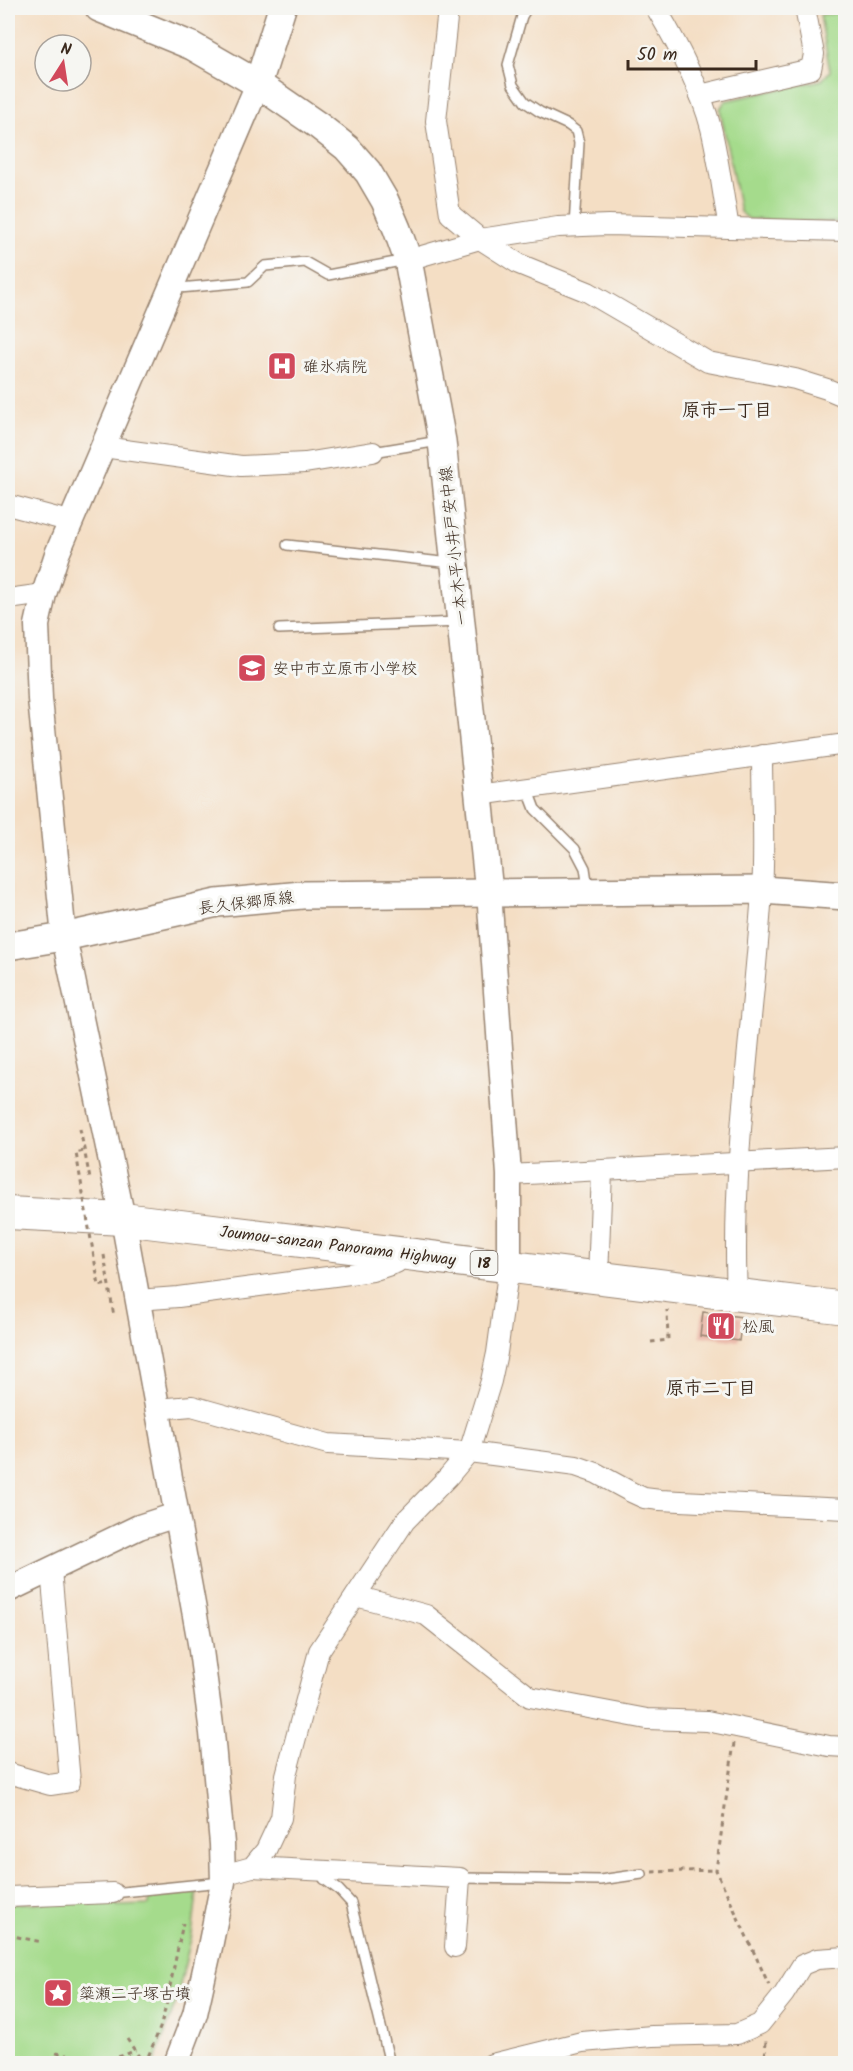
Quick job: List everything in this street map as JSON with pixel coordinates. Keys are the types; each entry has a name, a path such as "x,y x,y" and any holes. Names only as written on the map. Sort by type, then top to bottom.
{"highway":[{"name":"Joumou-sanzan Panorama Highway","path":"8,1213 123,1219 846,1308"}],"main road":[{"name":"一本木平小井戸安中線","path":"99,8 192,46 258,84 347,148 368,172 385,201 408,260 442,441 489,892"},
{"path":"258,84 282,8"},
{"path":"489,892 762,890 846,896"},
{"name":"長久保郷原線","path":"8,946 64,937 217,903 302,895 489,892"}],"street":[{"path":"446,8 448,9 436,121 450,214 480,239 519,264 588,291 708,362 795,379 827,388 846,397"},
{"path":"656,8 675,40 700,95 710,127 729,228"},
{"path":"700,95 811,69 814,54 805,8"},
{"path":"176,2064 195,2014 223,1878 212,1733 200,1643 123,1219 64,937 40,699 37,625 57,554 258,84"},
{"path":"408,260 480,239 558,227 608,225 846,231"},
{"path":"103,447 241,466 305,463 373,452"},
{"path":"8,505 72,522"},
{"path":"8,599 44,594"},
{"path":"479,795 846,744"},
{"path":"737,1296 735,1243 739,1164 762,890 762,755"},
{"path":"252,1867 266,1850 281,1818 286,1775 319,1651 405,1521 469,1452 493,1371 509,1266 508,1175 489,892"},
{"path":"508,1175 846,1157"},
{"path":"598,1278 602,1171"},
{"path":"137,1300 189,1296 372,1271 396,1263 396,1252"},
{"path":"157,1408 192,1406 328,1444 469,1452 576,1466 596,1473 631,1492 660,1500 846,1509"},
{"path":"8,1590 139,1527 176,1515"},
{"path":"8,1773 50,1785 70,1782 51,1569"},
{"path":"357,1596 426,1615 530,1696 647,1719 707,1721 829,1746 846,1747"},
{"path":"223,1878 252,1867 460,1878 455,1947"},
{"path":"8,1897 113,1893"},
{"path":"492,2064 582,2042 652,2036 737,2034 760,2024 782,1997 802,1965 817,1959 846,1957"}],"lane":[{"path":"527,8 522,16 508,65 513,85 525,102 576,131 579,143 574,227"},
{"path":"172,286 179,288 248,282 265,266 305,262 328,274 408,260"},
{"path":"373,452 442,441"},
{"path":"287,545 455,563"},
{"path":"279,629 461,622"},
{"path":"527,788 535,809 575,849 585,868 589,891"},
{"path":"322,1870 324,1879 351,1903 390,2064"},
{"path":"460,1878 600,1880 642,1874"},
{"path":"113,1893 223,1878"}],"path":[{"path":"80,1129 90,1179"},
{"path":"83,1151 76,1153 99,1286 108,1284"},
{"path":"104,1255 114,1317"},
{"path":"651,1342 668,1340 667,1287"},
{"path":"736,1727 716,1870 768,1983 782,1997"},
{"path":"642,1874 661,1871 716,1870"},
{"path":"144,2064 166,2006 183,1923"},
{"path":"8,1935 42,1942"},
{"path":"127,2039 144,2064"},
{"path":"155,2039 161,2041"},
{"path":"56,2053 98,2061 113,2059 135,2050"}],"green space":[{"path":"845,12 845,223 749,219 740,212 720,109 725,101 822,80 830,71 820,15"},
{"path":"198,1886 192,1934 176,2002 154,2063 8,2063 8,1904 116,1899 117,1906 149,1905 150,1892"}],"building":[{"name":"松風","path":"703,1312 742,1317 739,1341 700,1336"}],"place":[{"name":"碓氷病院","path":"282,366"},
{"name":"安中市立原市小学校","path":"252,668"},
{"name":"松風","path":"721,1326"},
{"name":"簗瀬二子塚古墳","path":"58,1993"}],"district":[{"name":"原市一丁目","path":"727,410"},
{"name":"原市二丁目","path":"711,1388"}]}
